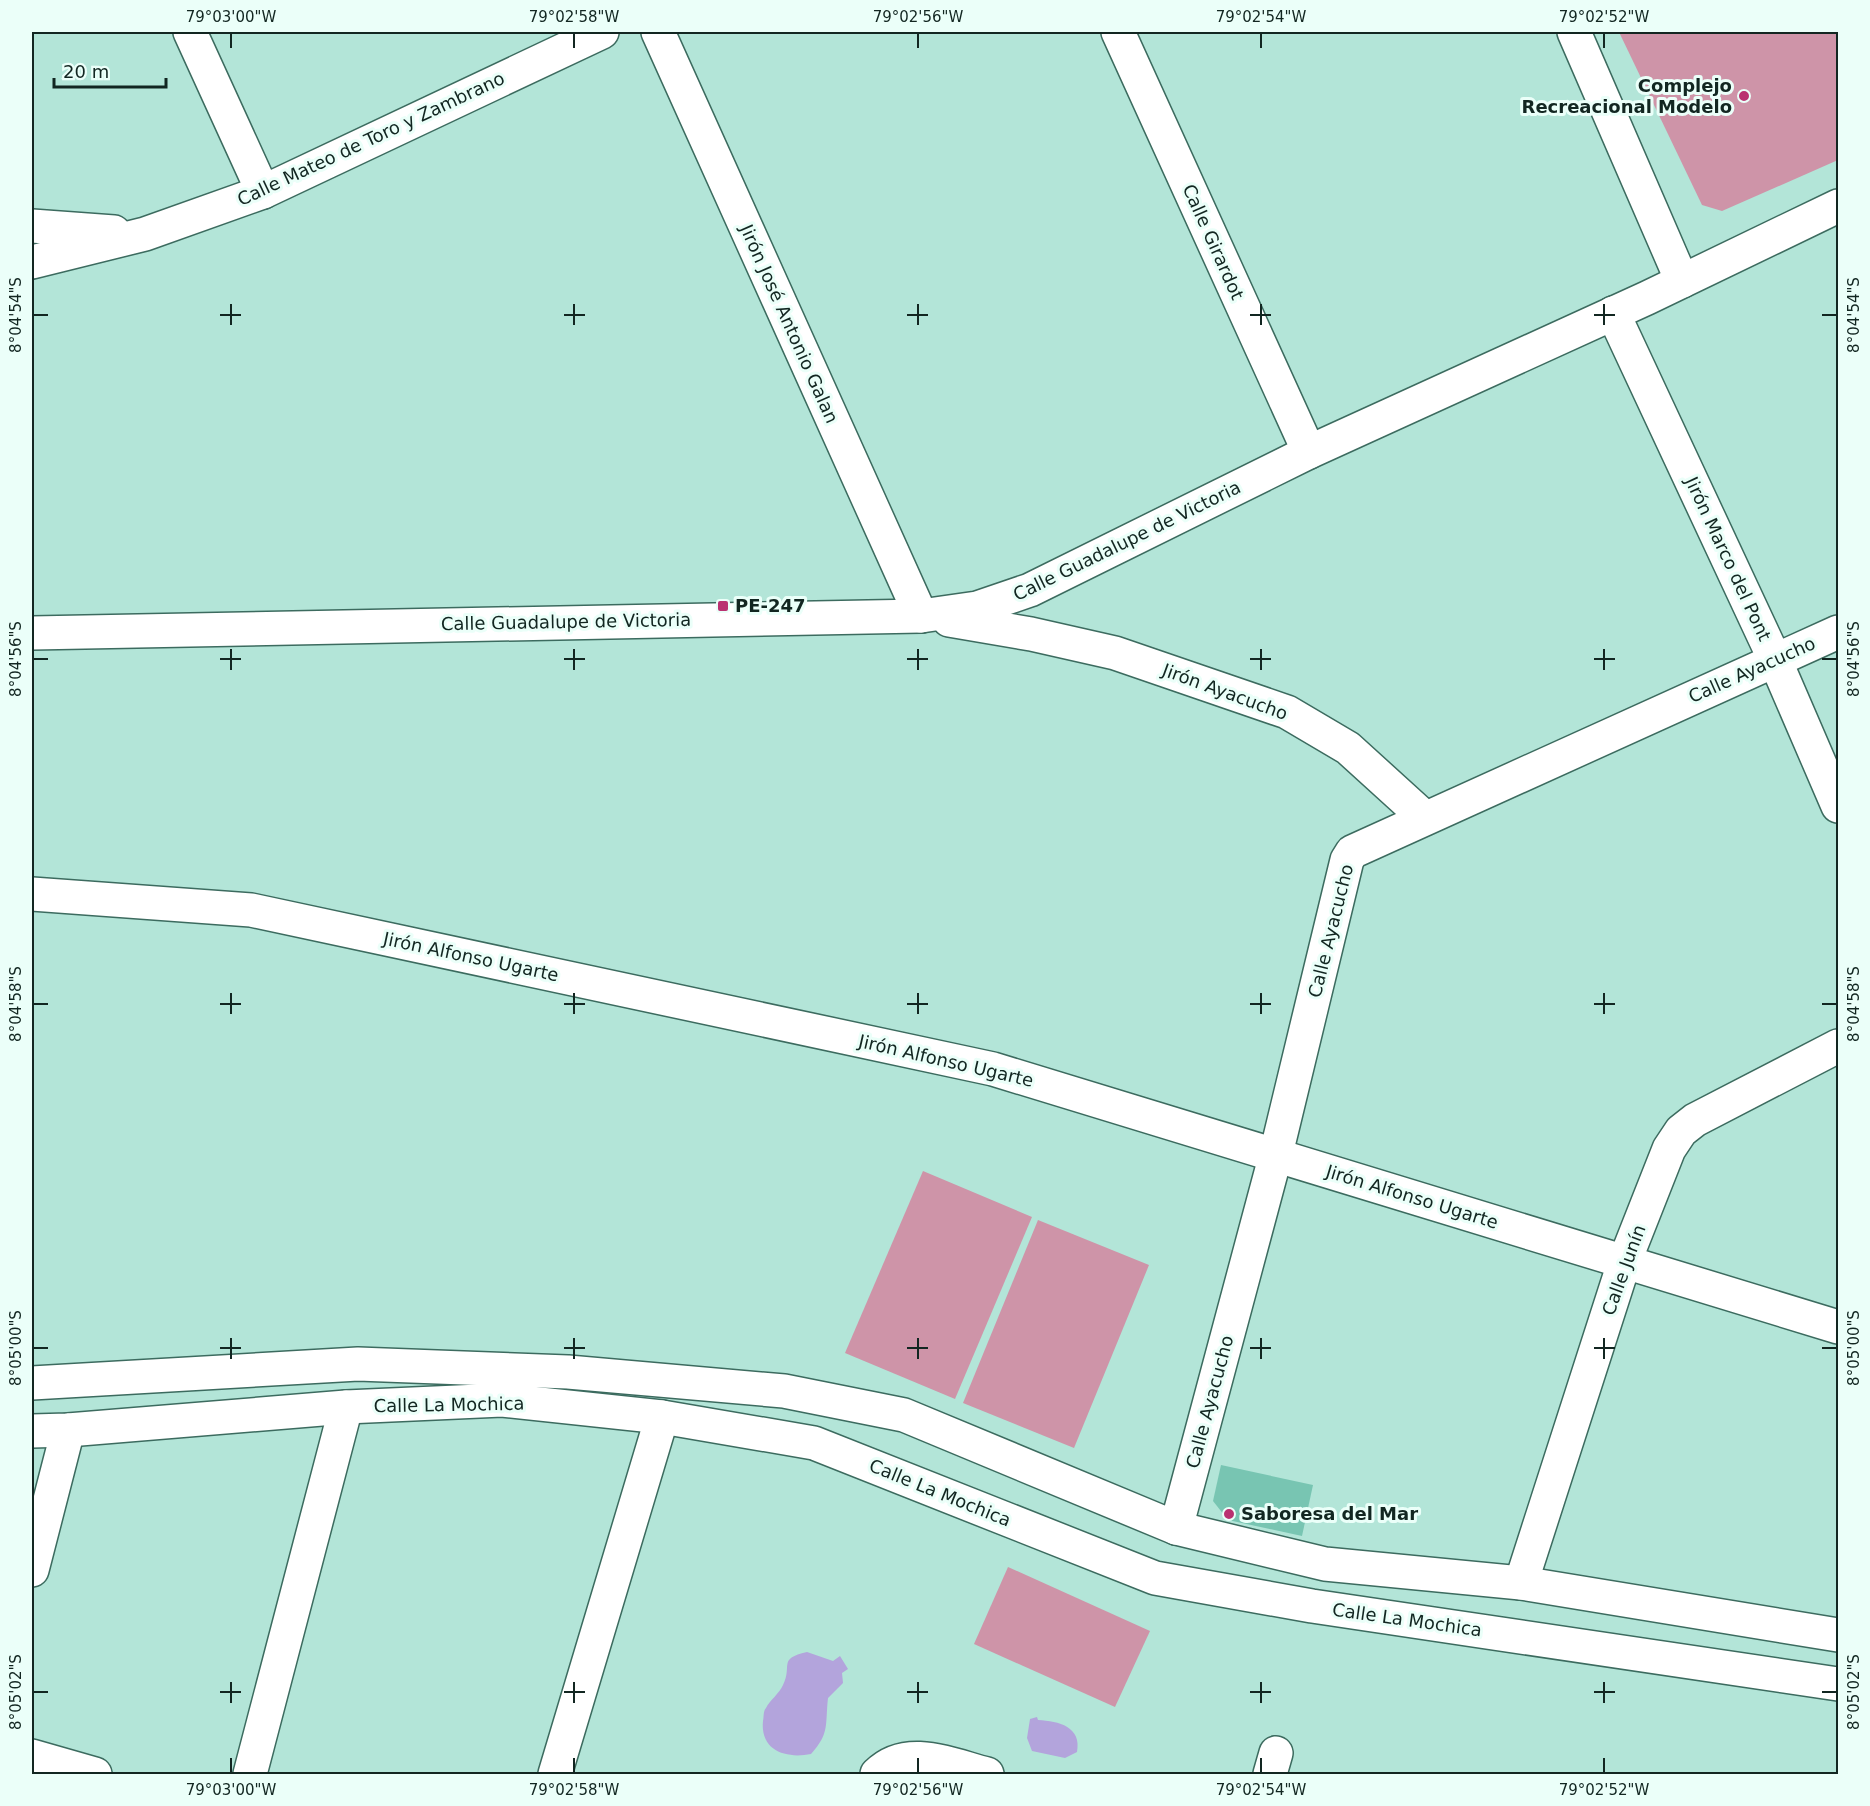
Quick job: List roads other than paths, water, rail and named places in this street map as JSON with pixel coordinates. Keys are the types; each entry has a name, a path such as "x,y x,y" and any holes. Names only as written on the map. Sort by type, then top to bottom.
{"street":[{"path":"190,32 263,192"},
{"name":"Calle Mateo de Toro y Zambrano","path":"32,262 145,234 263,192 602,32"},
{"name":"Jirón José Antonio Galan","path":"658,32 921,616"},
{"name":"Calle Girardot","path":"1118,32 1309,452"},
{"path":"1574,32 1682,281"},
{"name":"Calle Guadalupe de Victoria","path":"32,633 921,616 977,608 1030,590 1309,452 1682,281 1839,206"},
{"path":"32,226 145,234"},
{"name":"Jirón Marco del Pont","path":"1613,313 1775,660 1839,806"},
{"path":"1030,590 1030,634"},
{"name":"Jirón Ayacucho","path":"921,616 1030,634 1114,653 1287,712 1347,748 1425,818"},
{"name":"Calle Ayacucho","path":"1176,1528 1276,1154 1347,860 1359,847 1839,632"},
{"name":"Jirón Alfonso Ugarte","path":"32,894 251,909 993,1070 1276,1154 1624,1263 1839,1327"},
{"name":"Calle Junín","path":"1521,1583 1624,1263 1669,1149 1681,1131 1695,1120 1839,1046"},
{"name":"Calle La Mochica","path":"32,1383 358,1364 568,1372 784,1391 904,1415 1176,1528 1325,1564 1521,1583 1839,1635"},
{"name":"Calle La Mochica","path":"32,1431 69,1430 346,1407 502,1400 662,1417 814,1443 1155,1578 1312,1606 1839,1684"},
{"path":"250,1774 346,1407"},
{"path":"555,1774 662,1417"},
{"path":"32,1570 69,1430"},
{"path":"32,1756 95,1774"},
{"path":"877,1774 887,1764 905,1758 924,1758 987,1774"}],"place":[{"name":"Complejo Recreacional Modelo","path":"1744,96"},
{"name":"PE-247","path":"723,606"},
{"name":"Saboresa del Mar","path":"1229,1514"}]}
